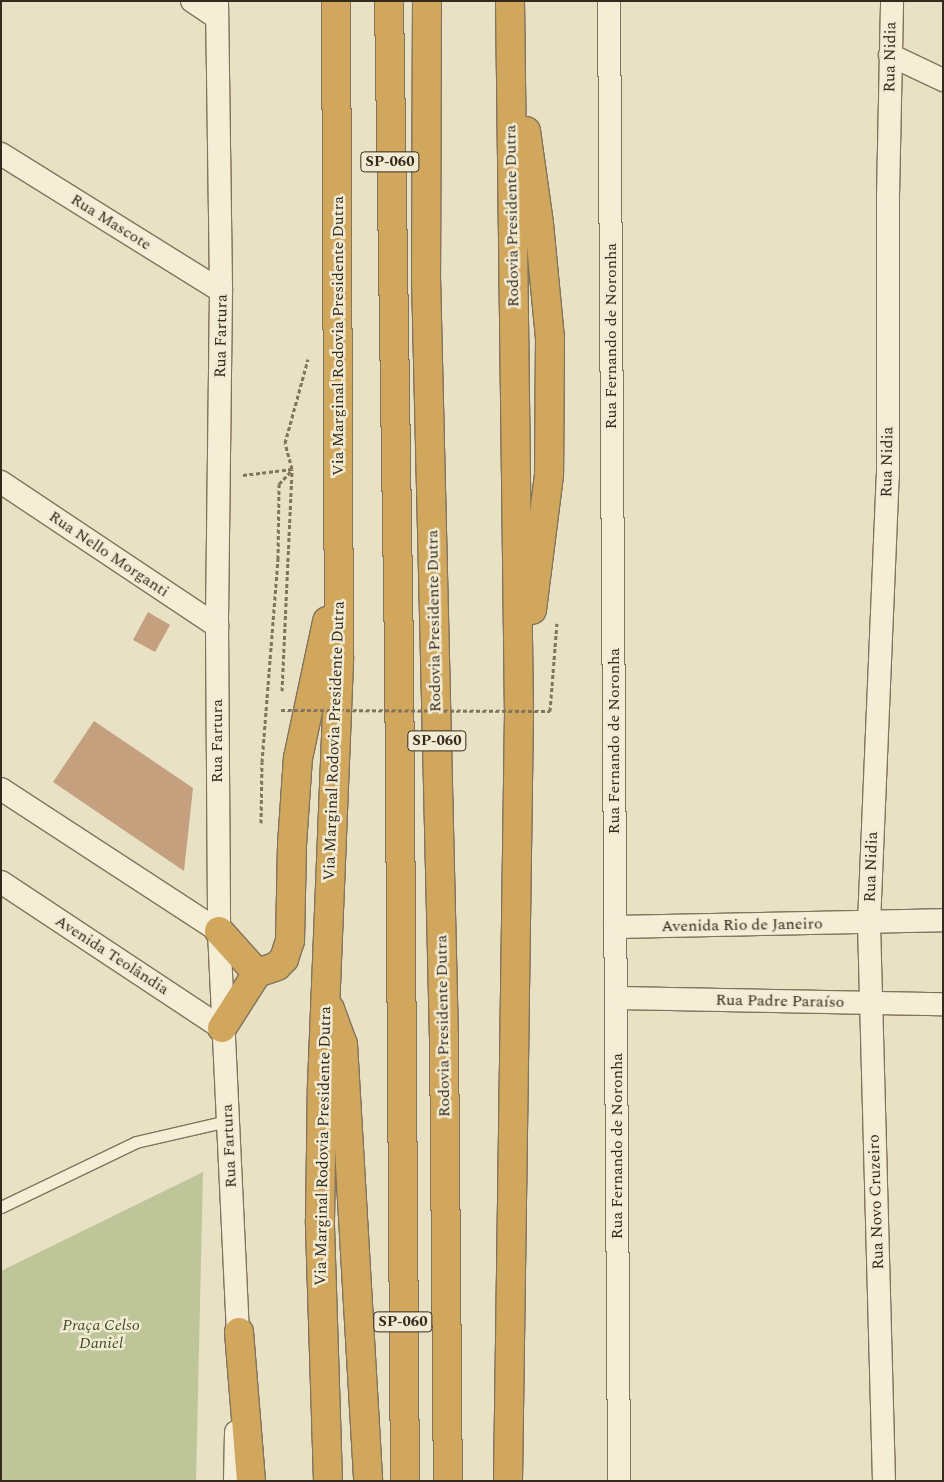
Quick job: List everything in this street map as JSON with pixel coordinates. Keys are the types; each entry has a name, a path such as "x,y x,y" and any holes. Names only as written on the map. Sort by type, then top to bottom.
{"highway":[{"name":"Via Marginal Rodovia Presidente Dutra","path":"328,1481 320,1221 325,996 339,658 336,1"},
{"name":"SP-060","path":"389,1 400,660 404,1481"},
{"name":"Rodovia Presidente Dutra","path":"427,1 426,276 444,1038 448,1481"},
{"path":"510,1 539,224 550,338 548,474 519,716"},
{"name":"Rodovia Presidente Dutra","path":"508,1481 519,716 510,1"},
{"path":"222,1028 256,973 277,966 284,959 290,942 292,845 298,758 338,570"},
{"path":"219,932 256,973"},
{"path":"325,996 343,1044 368,1481"},
{"path":"239,1332 251,1481"}],"street":[{"path":"192,1 217,9"},
{"name":"Rua Fernando de Noronha","path":"609,1 619,1481"},
{"name":"Rua Nidia","path":"869,923 888,476 888,196 892,1"},
{"name":"Rua Fartura","path":"217,9 222,291 217,626 219,932 222,1028 239,1332 235,1481"},
{"path":"890,55 943,80"},
{"name":"Rua Mascote","path":"1,154 222,291"},
{"name":"Rua Nello Morganti","path":"1,482 217,626"},
{"path":"1,789 219,932"},
{"name":"Avenida Teolândia","path":"1,882 222,1028"},
{"name":"Avenida Rio de Janeiro","path":"615,927 943,920"},
{"name":"Rua Novo Cruzeiro","path":"869,923 884,1481"},
{"name":"Rua Padre Paraíso","path":"617,998 943,1004"}],"lane":[{"path":"1,1207 136,1142 227,1121"}],"path":[{"path":"219,479 292,469"},
{"path":"292,469 281,710 550,711"},
{"path":"262,823 262,762 278,559 279,484 292,469"}],"green space":[{"name":"Praça Celso Daniel","path":"203,1172 196,1481 1,1481 1,1271"}],"building":[{"path":"148,612 170,625 155,652 133,640"},
{"path":"94,721 193,788 184,871 53,782"}]}
